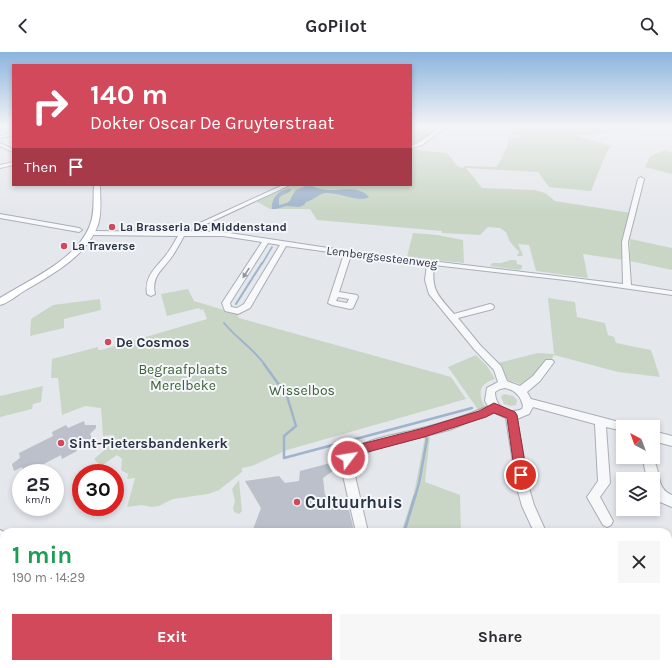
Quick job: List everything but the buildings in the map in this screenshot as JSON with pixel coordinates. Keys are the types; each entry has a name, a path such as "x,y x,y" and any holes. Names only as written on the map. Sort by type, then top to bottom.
{"main road":[{"path":"0,302 65,260 87,240 95,223 97,186"}],"street":[{"path":"0,167 12,163"},
{"path":"627,287 625,242 641,179"},
{"path":"193,233 197,227 202,224 285,186"},
{"path":"0,216 79,230"},
{"name":"Lembergsesteenweg","path":"91,233 223,234 348,253 672,293"},
{"path":"151,294 148,288 151,278 170,254 182,233"},
{"path":"267,240 226,303 228,309 238,311 247,306 284,243"},
{"path":"336,294 348,253"},
{"path":"430,263 430,287 433,294 498,368 504,385"},
{"path":"453,317 490,307"},
{"path":"520,391 543,373 549,362"},
{"path":"504,385 513,387 520,391 528,402 528,408 524,413 512,415 499,411 490,401 490,391 494,387 504,385"},
{"path":"528,402 616,425"},
{"path":"361,528 347,467 348,458 361,449 424,433 482,414 494,407"},
{"path":"512,415 523,488 528,506 538,528"},
{"path":"600,421 604,483 593,497 607,521"},
{"path":"660,438 672,441"},
{"path":"660,497 672,501"}],"green space":[{"path":"412,155 448,155 458,167 464,168 463,166 497,167 503,155 605,155 591,191 549,187 538,172 466,168 482,188 535,190 545,193 555,201 631,213 624,260 583,254 588,278 536,271 529,245 518,244 523,255 517,256 519,252 510,242 506,232 500,228 488,227 480,235 442,233 442,231 317,220 310,209 270,209 256,201 292,186 412,186"},
{"path":"672,155 672,174 645,167 650,156"},
{"path":"413,233 437,235 463,240 464,263 407,257"},
{"path":"630,239 672,248 672,270 630,261"},
{"path":"516,260 517,264 522,265 522,268 520,270 490,266 492,263 501,263"},
{"path":"188,289 194,301 237,314 239,318 451,377 466,399 287,450 252,466 242,468 242,472 219,490 208,494 173,499 159,506 151,507 142,505 127,507 135,478 127,479 128,474 124,472 124,464 122,464 122,459 117,455 104,464 99,464 94,459 108,447 114,435 103,436 101,408 85,406 62,415 58,378 51,378 52,359 98,347 98,350 101,350 207,319 203,309 200,310 199,308 167,316 161,294"},
{"path":"548,298 575,302 577,317 605,323 608,335 614,337 616,343 651,350 660,377 618,372 554,355 551,360 545,360 538,372 523,385 506,379 498,363 538,353 554,354"},
{"path":"100,299 101,310 64,319 64,328 30,336 31,319 53,305"},
{"path":"476,355 487,366 495,379 485,384 481,390 481,398 485,407 479,411 448,367"},
{"path":"43,386 41,402 33,404 32,409 0,417 0,396"},
{"path":"504,394 513,396 517,400 516,405 511,406 504,404 501,397"},
{"path":"430,435 425,482 460,495 461,528 403,528 414,493 425,437"},
{"path":"239,480 242,511 239,514 234,512 233,508 235,501 232,489"}],"water":[{"path":"306,186 325,190 350,189 365,193 369,197 360,199 326,193 306,202 304,205 299,207 286,206 272,209 273,201 277,194 284,190 292,189 279,198 279,205 284,204 289,202 296,190"}],"waterway":[{"path":"262,264 272,247"},
{"path":"236,304 262,263"},
{"path":"224,323 261,359 265,365"},
{"path":"264,364 287,396 296,426 284,436 284,458 472,408"},
{"path":"415,497 427,439 424,435"},
{"path":"405,528 415,496"}],"place":[{"name":"La Brasseria De Middenstand","path":"112,227"},
{"name":"La Traverse","path":"64,246"},
{"name":"De Cosmos","path":"108,342"},
{"name":"Sint-Pietersbandenkerk","path":"61,443"},
{"name":"Cultuurhuis","path":"297,502"}],"route":[{"path":"348,458 361,449 424,433 482,414 494,407 505,414 512,415 521,475"}],"park label":[{"name":"Begraafplaats Merelbeke","path":"183,378"},
{"name":"Wisselbos","path":"302,390"}]}
